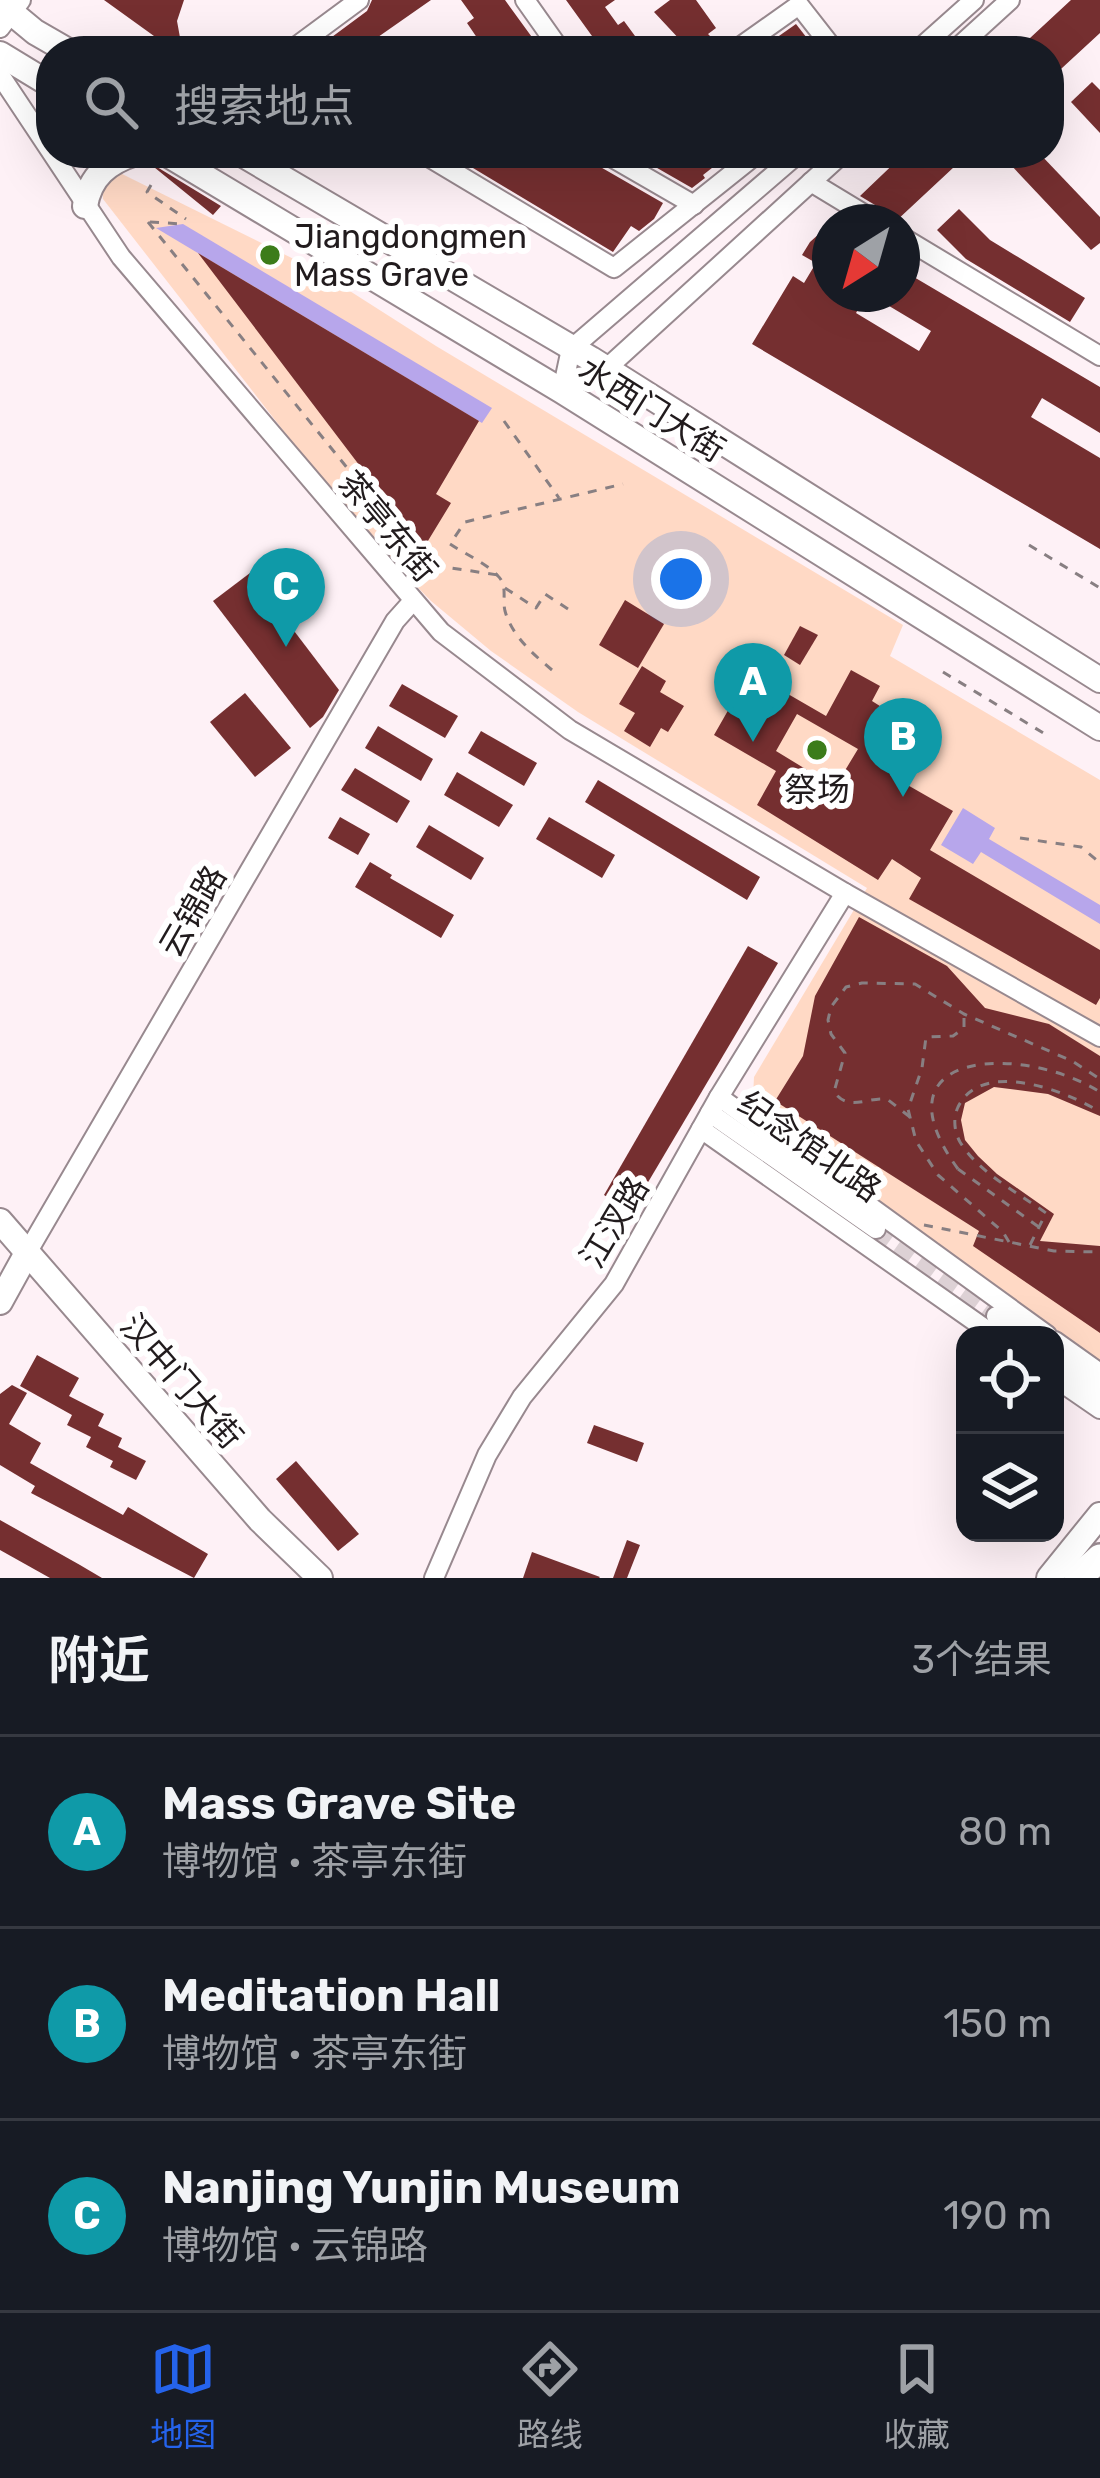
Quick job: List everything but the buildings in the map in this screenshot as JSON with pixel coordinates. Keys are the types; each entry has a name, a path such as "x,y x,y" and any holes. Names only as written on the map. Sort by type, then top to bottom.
{"highway":[{"path":"1081,1578 1100,1560"}],"main road":[{"path":"8,11 46,36"},
{"path":"0,54 36,76"},
{"path":"85,206 88,191 105,168"},
{"name":"水西门大街","path":"190,168 562,392 1100,728"},
{"name":"水西门大街","path":"265,168 606,369 1100,680"},
{"name":"汉中门大街","path":"0,1221 260,1520 320,1578"},
{"path":"0,1301 27,1253"},
{"path":"1049,1578 1100,1514"}],"street":[{"path":"310,36 359,0"},
{"path":"525,0 550,36"},
{"path":"934,36 974,0"},
{"path":"970,36 1010,0"},
{"path":"754,36 798,2 824,36"},
{"name":"茶亭东街","path":"0,75 36,130"},
{"name":"茶亭东街","path":"60,168 121,257 440,632 570,730 1100,1037"},
{"path":"447,168 614,268 740,168"},
{"path":"629,168 694,206"},
{"path":"562,392 571,349 782,168"},
{"path":"562,392 606,369 826,168"},
{"path":"811,182 847,204"},
{"path":"920,248 1100,356"},
{"name":"云锦路","path":"27,1253 395,621 412,602"},
{"name":"江汊路","path":"434,1578 487,1454 522,1397 614,1285 710,1113 845,893"},
{"path":"710,1113 876,1252 975,1321 995,1316 984,1296 975,1302 975,1321"},
{"name":"纪念馆北路","path":"710,1113 929,1250 961,1273 995,1316"},
{"path":"876,1252 895,1246 898,1239 885,1226"},
{"path":"912,1276 911,1255 919,1249 929,1250"},
{"path":"940,1296 960,1297 967,1286 961,1273"},
{"path":"1064,1347 1100,1373"},
{"path":"1064,1365 1100,1391"},
{"path":"1064,1384 1100,1409"}],"path":[{"path":"151,185 147,192 185,222 148,222 425,564 498,575"},
{"path":"504,421 560,499"},
{"path":"574,613 544,594 536,608 505,587 498,575 450,544 465,522 623,484"},
{"path":"1029,545 1100,588"},
{"path":"505,587 503,602 510,623 552,670"},
{"path":"943,672 1045,734"},
{"path":"1020,838 1081,847 1100,862"},
{"path":"910,1117 887,1099 855,1104 834,1093 844,1053 831,1034 831,1006 846,987 915,984 964,1014 1072,1061 1100,1079"},
{"path":"964,1014 964,1028 953,1036 926,1037 922,1068 908,1108 916,1141 938,1175 1009,1242"},
{"path":"1043,1230 958,1169 938,1141 933,1122 938,1091 957,1069 976,1062 1014,1061 1085,1082 1100,1092"},
{"path":"1030,1245 1046,1213 997,1179 959,1141 953,1119 959,1104 967,1093 985,1084 1015,1082 1052,1088 1100,1112"},
{"path":"922,1224 1078,1254 1100,1252"}],"shaded area":[{"path":"120,173 320,272 903,625 890,656 1100,780 1100,1363 1064,1336 1064,1326 1050,1326 766,1117 753,1097 754,1077 867,888 578,712 491,651 431,601 356,524 103,199 110,176"},
{"path":"183,224 492,408 482,423 156,228"},
{"path":"963,808 995,828 989,839 1100,905 1100,924 981,852 973,864 941,845"}],"tunnel":[{"path":"876,1229 996,1316"}],"place":[{"name":"Jiangdongmen Mass Grave","path":"270,255"},
{"name":"Nanjing Yunjin Museum","path":"286,647"},
{"name":"Mass Grave Site","path":"753,742"},
{"name":"祭场","path":"817,750"},
{"name":"Meditation Hall","path":"903,797"}]}
